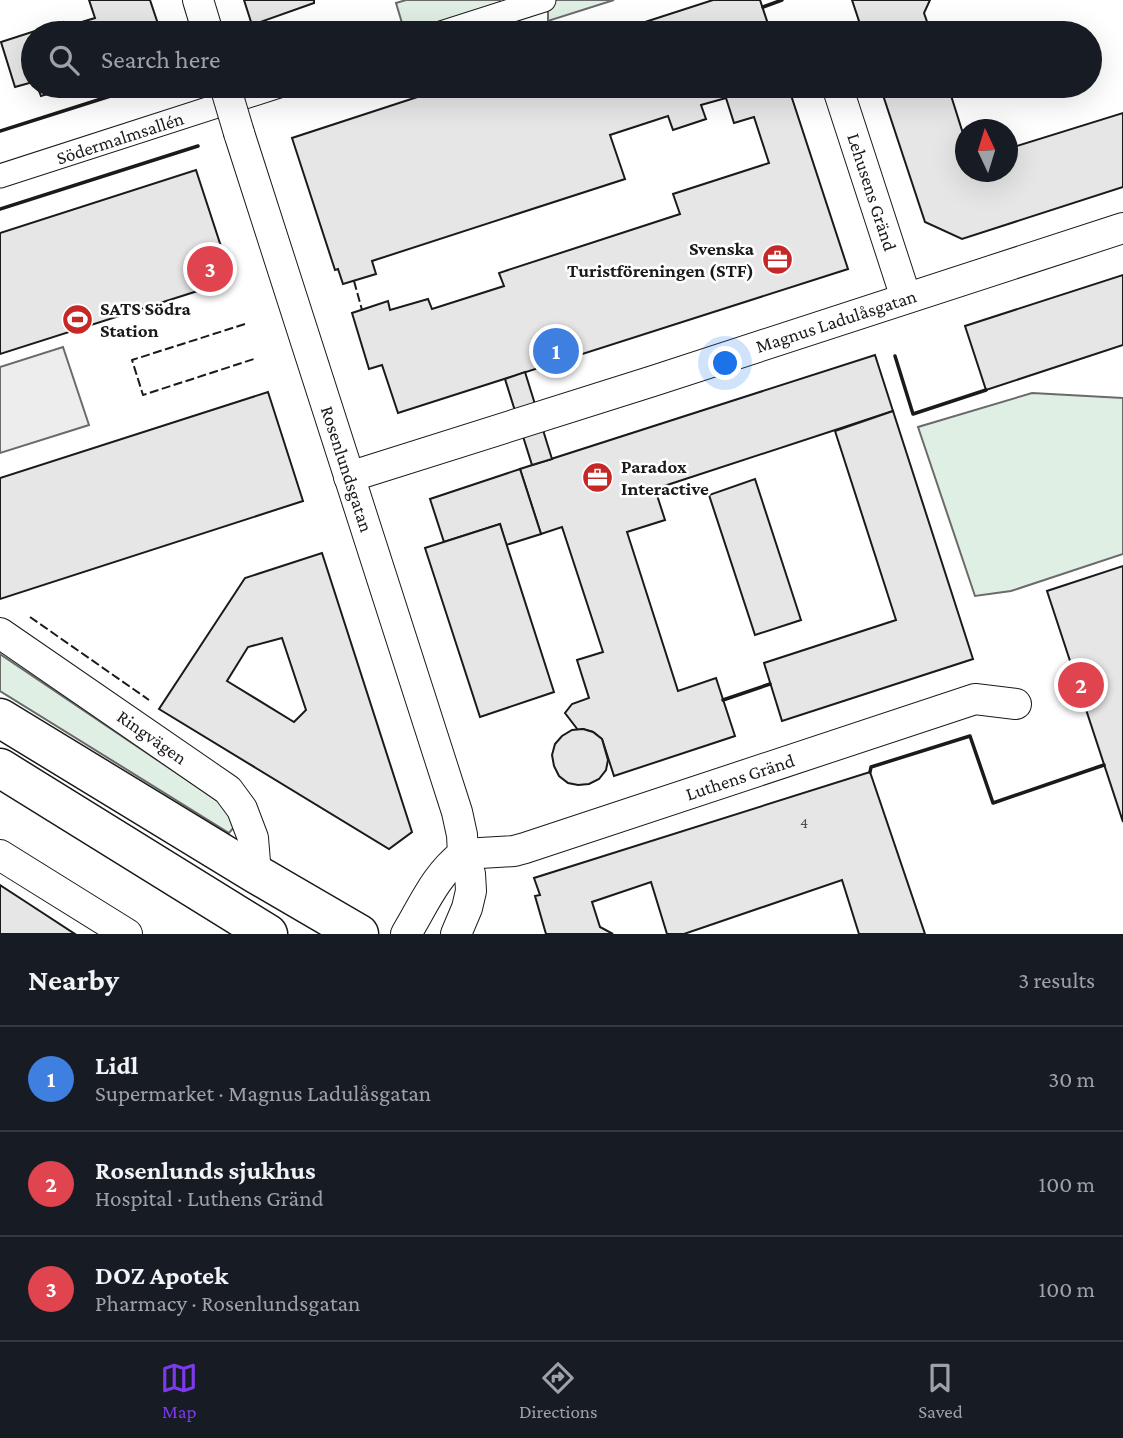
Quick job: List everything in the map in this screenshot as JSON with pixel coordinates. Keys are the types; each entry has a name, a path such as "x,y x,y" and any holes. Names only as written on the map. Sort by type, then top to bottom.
{"main road":[{"path":"0,718 359,934"},
{"path":"0,768 249,930"}],"street":[{"path":"198,0 204,21"},
{"path":"478,21 544,0"},
{"name":"Rosenlundsgatan","path":"229,98 457,812 471,891 456,934"},
{"name":"Södermalmsallén","path":"0,176 242,98"},
{"name":"Lehusens Gränd","path":"840,98 906,298"},
{"name":"Magnus Ladulåsgatan","path":"349,477 1123,228"},
{"name":"Ringvägen","path":"0,633 228,790 242,809 253,838 256,874"},
{"name":"Luthens Gränd","path":"463,854 525,848 975,699 1016,704"},
{"path":"406,934 439,877 463,854"},
{"path":"0,855 127,934"}],"green space":[{"path":"406,0 500,0 512,21 401,21 396,3"},
{"path":"548,0 614,0 548,21"},
{"path":"1032,393 1123,398 1123,554 1011,591 975,596 918,427"},
{"path":"0,654 224,805 236,825 229,833 0,691"}],"shaded area":[{"path":"63,347 89,425 0,453 0,367"}],"building":[{"path":"89,0 150,0 157,21 85,21 95,18"},
{"path":"244,0 314,0 314,3 263,21 251,21"},
{"path":"713,0 760,0 767,21 648,21"},
{"path":"852,0 930,0 924,13 927,21 859,21"},
{"path":"21,36 21,85 15,87 1,42"},
{"path":"414,98 726,98 701,105 706,119 673,130 668,116 610,135 625,179 372,261 376,274 343,284 338,269 335,270 292,138"},
{"path":"726,98 792,98 848,269 398,413 382,365 369,369 352,313 388,301 390,310 428,299 432,309 504,286 499,273 680,214 673,194 769,163 754,117 734,123"},
{"path":"884,98 952,98 958,119 955,119 955,182 1018,182 1018,146 1123,113 1123,187 962,239 925,222"},
{"path":"196,170 232,280 0,354 0,233"},
{"path":"1123,275 1123,345 986,390 965,326"},
{"path":"875,355 893,411 655,489 665,520 627,532 678,691 716,678 735,736 614,776 602,739 593,732 578,730 565,713 572,704 589,698 577,660 603,652 562,527 541,534 520,469"},
{"path":"525,372 552,459 532,465 505,379"},
{"path":"268,392 303,501 0,599 0,478"},
{"path":"893,411 973,659 782,721 764,663 896,620 835,431"},
{"path":"520,469 541,534 506,545 500,524 444,542 430,499"},
{"path":"755,479 801,620 755,635 709,495"},
{"path":"500,524 554,692 480,717 425,548"},
{"path":"322,553 412,832 389,849 159,709 245,578","holes":["282,638 306,710 294,722 227,681 248,647"]},
{"path":"1123,566 1123,822 1047,591"},
{"path":"583,729 602,739 608,760 606,770 599,779 578,785 568,783 559,776 552,755 555,744 562,736 572,730"},
{"path":"870,772 925,934 859,934 842,880 684,934 667,934 651,882 592,902 600,927 613,934 546,934 535,896 540,895 534,878"},
{"path":"0,885 26,902 75,934 0,934"}],"fence":[{"path":"354,281 362,310"},
{"path":"245,324 132,360 143,395 254,359"},
{"path":"30,617 149,700"}],"wall":[{"path":"763,7 782,0"},
{"path":"0,131 104,98"},
{"path":"0,209 198,146"},
{"path":"895,356 913,414 986,390"},
{"path":"723,700 770,684"},
{"path":"870,772 871,767 970,736 993,803 1104,765"}],"place":[{"name":"Svenska Turistföreningen (STF)","path":"777,259"},
{"name":"DOZ Apotek","path":"210,269"},
{"name":"SATS Södra Station","path":"77,319"},
{"name":"Lidl","path":"556,351"},
{"name":"Paradox Interactive","path":"598,477"},
{"name":"Rosenlunds sjukhus","path":"1081,685"}]}
